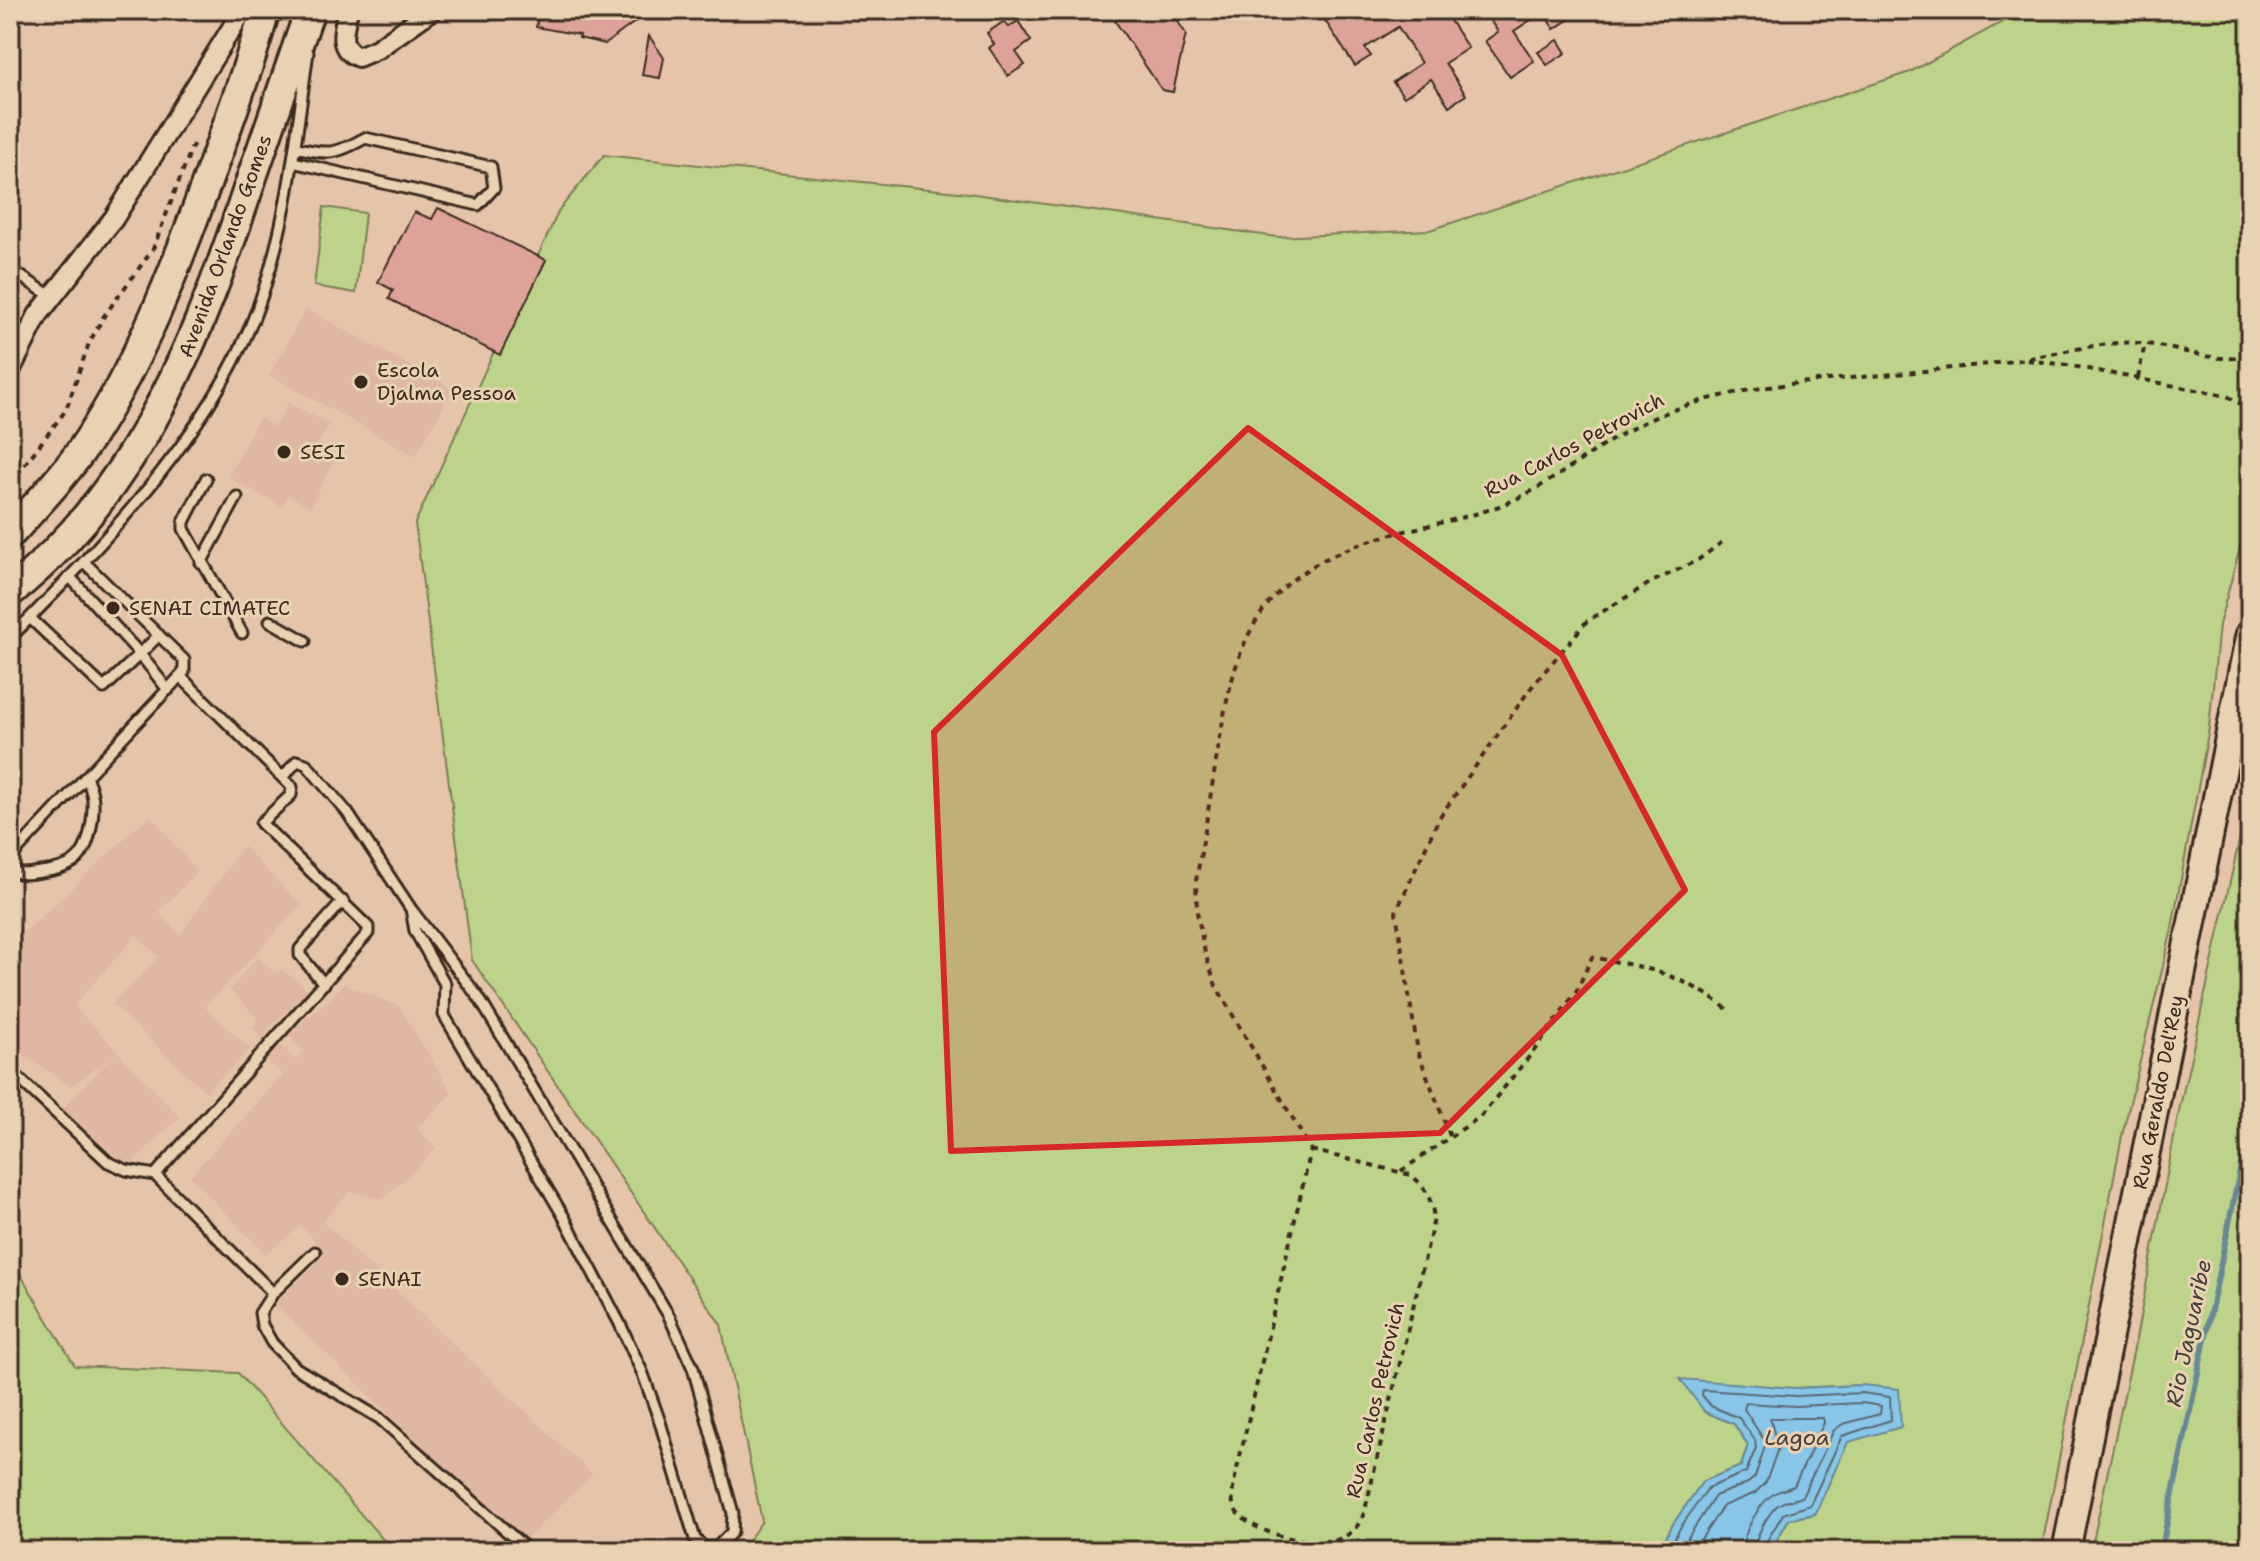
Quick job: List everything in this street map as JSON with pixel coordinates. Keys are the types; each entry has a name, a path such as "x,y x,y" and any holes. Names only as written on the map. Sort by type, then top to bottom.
{"main road":[{"name":"Avenida Orlando Gomes","path":"12,531 48,494 80,452 135,355 194,218 250,62 265,10"},
{"name":"Avenida Orlando Gomes","path":"15,591 81,522 114,481 144,438 170,389 220,272 312,10"},
{"name":"Rua Geraldo Del'Rey","path":"2066,1551 2250,633"}],"street":[{"path":"10,371 38,315 89,252 139,181 243,10"},
{"path":"348,10 343,46 358,57 367,55 432,10"}],"lane":[{"path":"10,638 84,562 160,473 198,420 231,364 265,287 283,213 293,162 312,10"},
{"path":"293,162 478,205 494,188 491,167 424,150 365,138 330,154 295,147"},
{"path":"10,269 52,297"},
{"path":"206,479 184,522 184,529 242,633"},
{"path":"201,563 237,497"},
{"path":"10,858 181,677 186,666 184,660 84,562"},
{"path":"70,577 140,654 168,690"},
{"path":"30,618 104,688 159,635"},
{"path":"270,621 305,641"},
{"path":"155,1175 368,933 368,927 343,901 261,823 291,795 292,787 181,677"},
{"path":"283,777 297,761 306,764 347,812 411,909 479,998 669,1316 693,1368 733,1513 732,1532 720,1551"},
{"path":"10,869 22,875 61,870 87,849 95,800 87,779"},
{"path":"324,984 300,955 300,949 343,901"},
{"path":"411,909 415,931 445,984 443,1006 448,1024 570,1228 643,1374 696,1547 717,1547 732,1532"},
{"path":"10,1070 108,1162 126,1170 155,1175 273,1293"},
{"path":"315,1252 273,1293 260,1313 262,1325 272,1343 296,1368 379,1418 529,1551"}],"path":[{"path":"10,484 66,410 89,343 104,316 153,249 195,138"},
{"name":"Rua Carlos Petrovich","path":"1401,1171 1422,1184 1432,1205 1434,1219 1361,1522 1339,1540 1306,1541 1250,1525 1240,1516 1232,1496 1311,1150 1216,986 1205,953 1197,912 1196,881 1233,670 1248,633 1292,578 1362,543 1477,513 1513,500 1642,424 1699,402 1742,391 2021,360 2122,343 2145,343 2236,360 2250,356"},
{"path":"2138,378 2145,343"},
{"name":"Rua Carlos Petrovich","path":"2021,360 2067,365 2227,396 2250,409"},
{"path":"1450,1136 1418,1052 1396,912 1432,831 1530,689 1587,621 1650,583 1698,560 1725,540"},
{"path":"1311,1150 1401,1171 1481,1116 1576,992 1592,957 1655,970 1705,992 1727,1009"}],"highlighted area":[{"path":"1248,428 1562,655 1685,890 1440,1133 951,1151 934,732"}],"shaded area":[{"name":"Escola Djalma Pessoa","path":"306,309 453,389 416,456 269,375"},
{"name":"SESI","path":"288,403 329,424 317,446 336,457 310,507 288,495 282,506 228,477 259,418 275,427"},
{"path":"150,815 197,872 159,912 180,935 243,846 301,905 205,1007 250,1049 206,1092 112,1004 159,957 136,935 74,1006 180,1117 127,1167 62,1109 111,1057 71,1086 20,1053 10,1043 10,946"},
{"name":"SENAI","path":"258,957 274,972 283,970 309,991 265,1031 296,1060 305,1051 287,1035 329,1000 343,984 399,1006 452,1093 417,1128 436,1149 383,1199 350,1192 322,1221 592,1474 522,1543 275,1304 325,1255 313,1239 301,1226 265,1254 190,1176 283,1075 259,1053 266,1043 252,1028 258,1019 230,989"}],"green space":[{"path":"2020,10 2250,10 2250,511 2219,625 2209,728 2171,933 2122,1136 2041,1551 1770,1551 1789,1519 1815,1514 1848,1441 1900,1427 1862,1385 1796,1388 1705,1412 1734,1424 1748,1445 1741,1466 1703,1481 1673,1524 1659,1551 741,1551 762,1521 721,1325 472,960 415,523 559,210 604,155 968,193 1277,237 1430,230 1910,72"},
{"path":"324,207 365,213 356,293 314,286"},
{"path":"2250,792 2250,1503 2247,1518 2250,1519 2250,1551 2091,1551 2136,1339 2179,1111"},
{"path":"10,1257 75,1366 238,1373 393,1551 10,1551"}],"water":[{"name":"Lagoa","path":"1680,1379 1796,1388 1862,1385 1899,1389 1901,1427 1848,1442 1815,1514 1789,1519 1770,1551 1659,1551 1673,1524 1703,1481 1741,1466 1748,1445 1734,1424 1705,1412"}],"building":[{"path":"540,10 651,10 605,44 579,38 580,35 536,27"},
{"path":"1131,10 1170,10 1186,34 1173,92 1162,90 1115,21"},
{"path":"1318,10 1443,10 1468,48 1445,63 1466,95 1449,106 1431,79 1404,97 1393,82 1421,63 1398,27 1365,48 1371,56 1355,66"},
{"path":"1483,10 1583,10 1554,29 1543,12 1514,31 1534,61 1510,77 1485,41 1498,32"},
{"path":"1018,21 1031,41 1016,52 1025,65 1008,76 989,48 994,44 987,33 1003,22 1009,27"},
{"path":"649,36 664,58 660,78 642,75"},
{"path":"1558,40 1566,53 1547,65 1538,52"},
{"path":"438,208 546,260 500,355 389,299 393,290 378,282 414,212 432,219"}],"waterway":[{"name":"Rio Jaguaribe","path":"2161,1551 2250,1122"}],"place":[{"name":"Escola Djalma Pessoa","path":"361,382"},
{"name":"SESI","path":"284,452"},
{"name":"SENAI CIMATEC","path":"113,608"},
{"name":"SENAI","path":"342,1279"}]}
